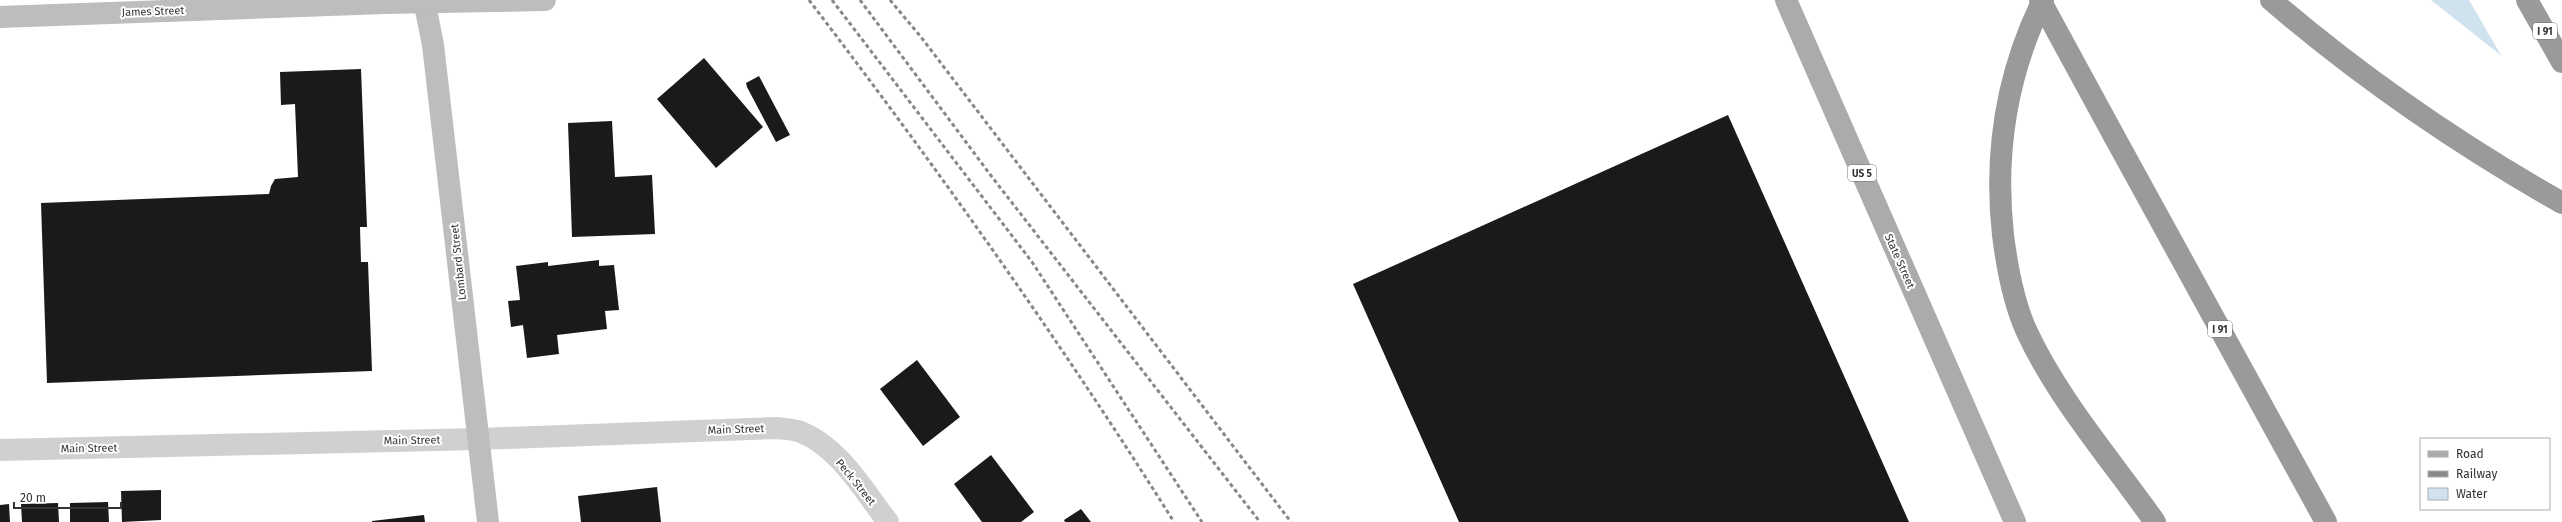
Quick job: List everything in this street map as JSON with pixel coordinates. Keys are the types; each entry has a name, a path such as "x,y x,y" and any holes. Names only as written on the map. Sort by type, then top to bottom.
{"highway":[{"name":"I 91","path":"2040,0 2326,522"},
{"path":"2043,0 2020,53 2005,113 2000,145 2000,211 2011,284 2026,330 2051,376 2155,522"},
{"path":"2271,0 2356,70 2406,107 2488,160 2562,203"},
{"name":"I 91","path":"2527,0 2562,62"}],"main road":[{"name":"State Street","path":"1786,0 2015,522"}],"street":[{"name":"James Street","path":"0,17 424,1 545,0"},
{"name":"Lombard Street","path":"424,1 437,74 488,522"},
{"name":"Main Street","path":"0,450 478,439 776,428 800,432 821,444"},
{"name":"Peck Street","path":"821,444 840,461 888,522"}],"water":[{"path":"2431,0 2562,0 2522,72"}],"pier":[{"path":"2469,0 2562,0 2562,92 2521,74 2505,62"}],"building":[{"path":"704,58 763,127 716,168 657,99"},
{"path":"361,69 367,227 360,227 361,262 368,262 372,371 47,383 41,203 269,194 275,179 298,177 295,104 281,105 280,72"},
{"path":"759,76 790,135 776,142 747,87 746,83"},
{"path":"1728,115 1909,522 1459,522 1353,284"},
{"path":"612,121 615,177 652,175 655,234 572,237 568,123"},
{"path":"599,260 599,266 614,265 619,310 605,311 607,329 557,335 559,354 527,358 523,325 511,327 508,301 520,300 516,266 548,262 548,266"},
{"path":"917,360 960,417 923,446 880,389"},
{"path":"991,455 1034,512 1021,522 982,522 954,484"},
{"path":"657,487 661,522 581,522 578,496"},
{"path":"161,490 161,520 122,522 121,491"},
{"path":"108,502 109,522 70,522 70,503"},
{"path":"58,503 59,522 22,522 21,504"},
{"path":"9,504 10,522 0,522 0,505"},
{"path":"1081,509 1091,522 1065,522 1064,520"},
{"path":"424,515 425,522 372,522 372,521"}],"railway":[{"path":"809,0 905,128 998,257 1087,388 1174,522"},
{"path":"832,0 1032,262 1202,522"},
{"path":"860,0 992,177 1260,522"},
{"path":"890,0 921,37 1291,522"}]}
